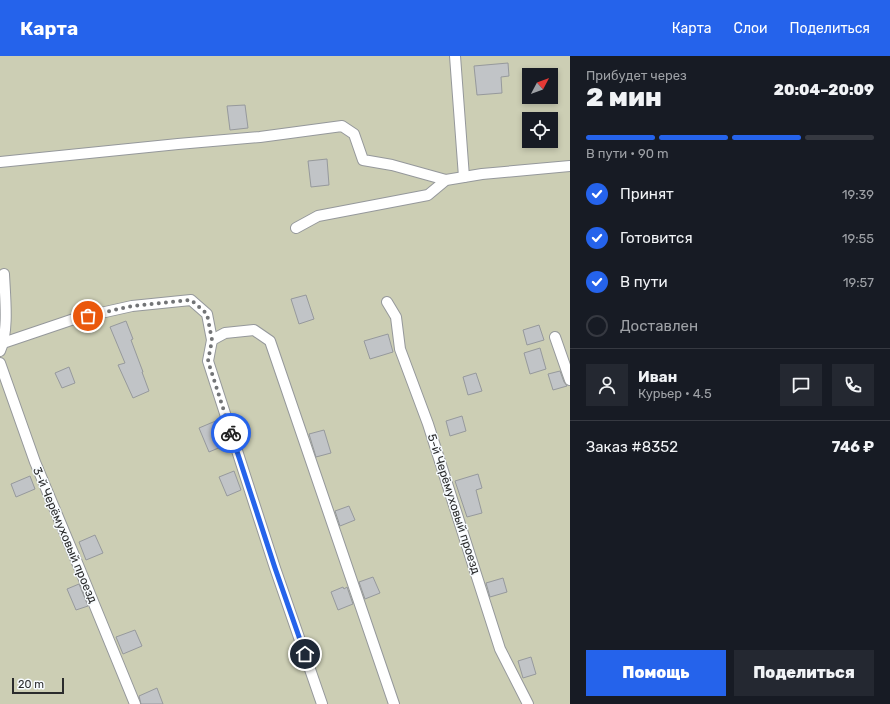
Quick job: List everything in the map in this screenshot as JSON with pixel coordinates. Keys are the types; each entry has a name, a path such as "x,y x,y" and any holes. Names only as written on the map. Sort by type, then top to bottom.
{"lane":[{"path":"455,56 464,177"},
{"path":"0,162 260,137 342,126 354,134 363,160 392,165 446,180 482,174 570,166"},
{"path":"296,228 318,216 428,195 446,180"},
{"path":"4,274 5,319 1,346 74,319 132,306 191,300 207,314 212,340 208,361 275,568 322,704"},
{"name":"5-й Черёмуховый проезд","path":"387,302 396,317 400,349 428,424 500,649 528,704"},
{"path":"212,340 225,333 254,330 270,341 394,704"},
{"path":"555,337 570,380"},
{"name":"3-й Черёмуховый проезд","path":"0,363 35,462 135,704"}],"green space":[{"path":"0,56 570,56 570,704 0,704"}],"building":[{"path":"508,63 509,76 501,77 502,93 477,95 474,66"},
{"path":"245,105 248,128 230,130 227,106"},
{"path":"327,159 329,185 311,187 308,161"},
{"path":"306,295 314,319 299,324 291,299"},
{"path":"126,321 149,391 133,398 118,365 125,363 110,327"},
{"path":"539,325 544,340 527,345 523,330"},
{"path":"388,334 393,352 370,359 364,341"},
{"path":"540,348 546,369 530,374 524,353"},
{"path":"69,367 75,383 62,388 55,373"},
{"path":"560,371 567,386 553,390 548,374"},
{"path":"476,373 482,391 468,395 463,377"},
{"path":"462,416 466,431 450,436 446,421"},
{"path":"218,420 228,444 209,452 199,428"},
{"path":"324,430 331,453 316,457 309,434"},
{"path":"234,471 241,490 227,496 219,477"},
{"path":"478,474 482,488 476,490 482,513 467,517 455,481"},
{"path":"30,476 35,489 16,497 11,484"},
{"path":"349,506 355,520 340,526 335,511"},
{"path":"95,535 103,553 86,560 79,542"},
{"path":"373,577 380,593 365,599 359,582"},
{"path":"503,578 507,592 490,597 486,583"},
{"path":"79,584 88,606 76,610 67,589"},
{"path":"343,587 344,589 347,587 353,604 338,610 331,592"},
{"path":"135,630 142,646 123,654 116,637"},
{"path":"531,657 536,674 523,678 518,661"},
{"path":"157,688 163,704 141,704 139,696"}],"way so far":[{"path":"88,316 132,306 191,300 207,314 212,340 208,361 231,433"}],"route":[{"path":"231,433 305,654"}]}
